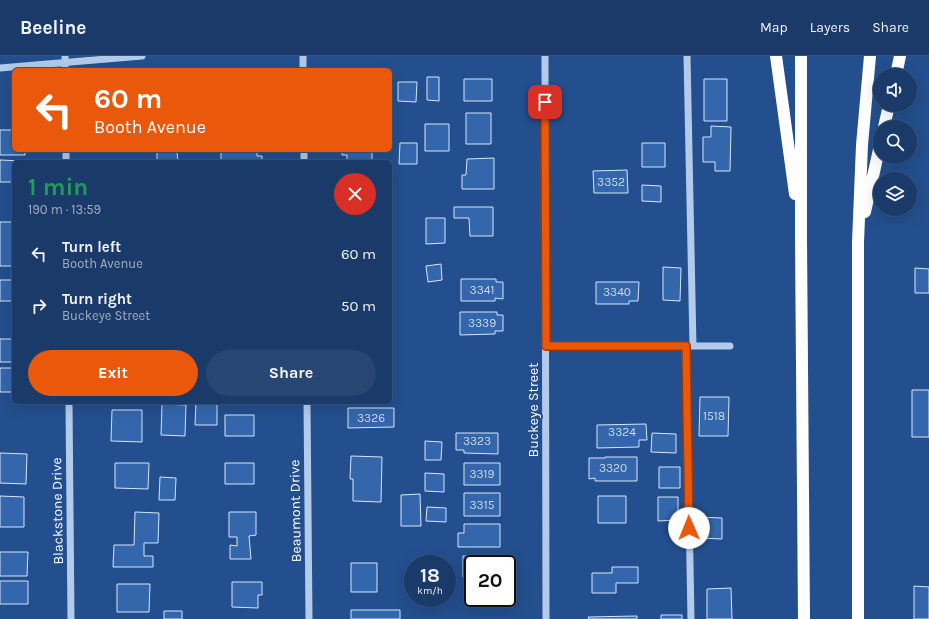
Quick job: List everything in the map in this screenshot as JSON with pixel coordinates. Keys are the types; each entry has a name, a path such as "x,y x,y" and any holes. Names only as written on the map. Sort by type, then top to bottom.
{"highway":[{"path":"776,56 801,239"},
{"path":"801,56 804,619"},
{"path":"858,619 858,242 862,145 870,56"},
{"path":"897,68 900,56"},
{"path":"858,242 876,164"}],"street":[{"path":"0,68 142,56"},
{"path":"303,56 303,68"},
{"name":"Buckeye Street","path":"545,56 546,619"},
{"path":"688,56 691,619"},
{"path":"546,346 730,346"},
{"name":"Blackstone Drive","path":"68,404 70,619"},
{"name":"Beaumont Drive","path":"307,404 309,619"}],"building":[{"path":"427,77 439,77 439,101 427,100"},
{"path":"464,79 492,79 492,101 464,101"},
{"path":"704,79 727,79 727,121 704,121"},
{"path":"398,82 417,82 416,102 398,101"},
{"path":"466,113 491,113 491,144 466,144"},
{"path":"425,124 449,124 449,151 425,151"},
{"path":"711,126 731,127 730,171 715,171 715,162 703,162 703,137 711,137"},
{"path":"0,130 12,130 12,152 25,152 25,155 0,155"},
{"path":"400,143 417,143 417,164 399,164"},
{"path":"642,143 665,143 665,167 642,167"},
{"path":"157,152 177,152 178,160 157,160"},
{"path":"221,152 257,152 257,156 262,156 262,160 221,160"},
{"path":"342,152 372,152 372,160 347,160 347,155 342,155"},
{"path":"494,158 494,189 462,189 462,175 466,175 467,159"},
{"path":"0,160 12,160 12,182 0,182"},
{"path":"627,170 628,193 594,193 593,171"},
{"path":"642,185 661,186 661,202 642,201"},
{"path":"454,207 493,207 493,236 470,236 469,218 454,218"},
{"path":"426,218 445,218 445,243 426,244"},
{"path":"0,222 12,222 12,266 0,266"},
{"path":"441,264 442,280 428,282 426,266"},
{"path":"663,267 681,268 680,301 663,300"},
{"path":"915,268 929,269 929,293 915,293"},
{"path":"461,279 496,279 496,282 503,282 503,299 495,298 495,301 461,301"},
{"path":"0,280 12,280 12,301 0,301"},
{"path":"596,282 639,282 638,301 629,301 629,304 596,304"},
{"path":"460,312 497,312 497,315 503,315 503,331 495,331 495,334 460,335"},
{"path":"0,339 12,339 12,362 0,362"},
{"path":"0,368 12,368 12,392 0,392"},
{"path":"912,390 929,390 929,437 912,437"},
{"path":"700,397 729,397 728,436 699,436"},
{"path":"162,404 186,405 185,436 161,435"},
{"path":"196,404 217,404 217,425 195,425"},
{"path":"348,408 394,408 394,427 348,428"},
{"path":"112,410 142,410 142,442 111,441"},
{"path":"225,415 254,415 254,436 225,436"},
{"path":"646,424 647,440 639,440 639,447 597,448 597,425"},
{"path":"456,433 498,433 498,454 464,453 464,450 456,450"},
{"path":"652,433 676,434 676,453 651,452"},
{"path":"425,441 442,442 441,460 425,460"},
{"path":"0,453 27,454 26,484 0,483"},
{"path":"351,456 382,457 381,502 353,501 353,479 350,479"},
{"path":"637,457 637,481 595,481 595,478 589,479 589,458"},
{"path":"115,463 149,463 148,489 115,488"},
{"path":"225,463 254,463 254,484 225,484"},
{"path":"464,463 500,463 500,485 464,485"},
{"path":"659,467 680,467 680,488 659,488"},
{"path":"425,473 444,474 444,492 425,491"},
{"path":"160,477 176,478 175,500 159,500"},
{"path":"464,493 500,493 500,516 464,516"},
{"path":"420,494 421,526 401,526 401,495"},
{"path":"0,496 24,497 24,527 0,527"},
{"path":"598,496 626,496 626,523 598,523"},
{"path":"658,497 678,497 678,520 658,521"},
{"path":"427,507 446,508 446,522 426,521"},
{"path":"135,512 159,513 158,543 144,543 144,556 153,556 153,567 113,567 114,545 134,545"},
{"path":"229,512 256,512 256,535 249,536 251,559 230,559 230,545 237,546 237,537 229,537"},
{"path":"699,517 722,518 722,539 699,538"},
{"path":"464,524 500,524 500,547 458,547 458,533 464,533"},
{"path":"0,552 28,552 27,576 0,576"},
{"path":"463,556 464,556 464,577"},
{"path":"351,563 377,563 377,592 351,592"},
{"path":"612,567 638,567 638,583 616,583 616,593 592,593 592,573 612,573"},
{"path":"0,581 28,581 28,604 0,604"},
{"path":"232,582 262,582 262,595 258,595 258,608 232,607"},
{"path":"117,584 150,584 149,612 117,612"},
{"path":"914,586 929,587 929,619 914,619"},
{"path":"731,588 732,619 707,619 707,589"},
{"path":"351,610 400,610 400,619 351,619"},
{"path":"164,611 182,611 182,619 164,619"},
{"path":"661,615 682,615 682,619 661,619"},
{"path":"637,616 637,619 589,619 588,617"}],"route":[{"path":"545,102 546,346 686,346 689,528"}]}
